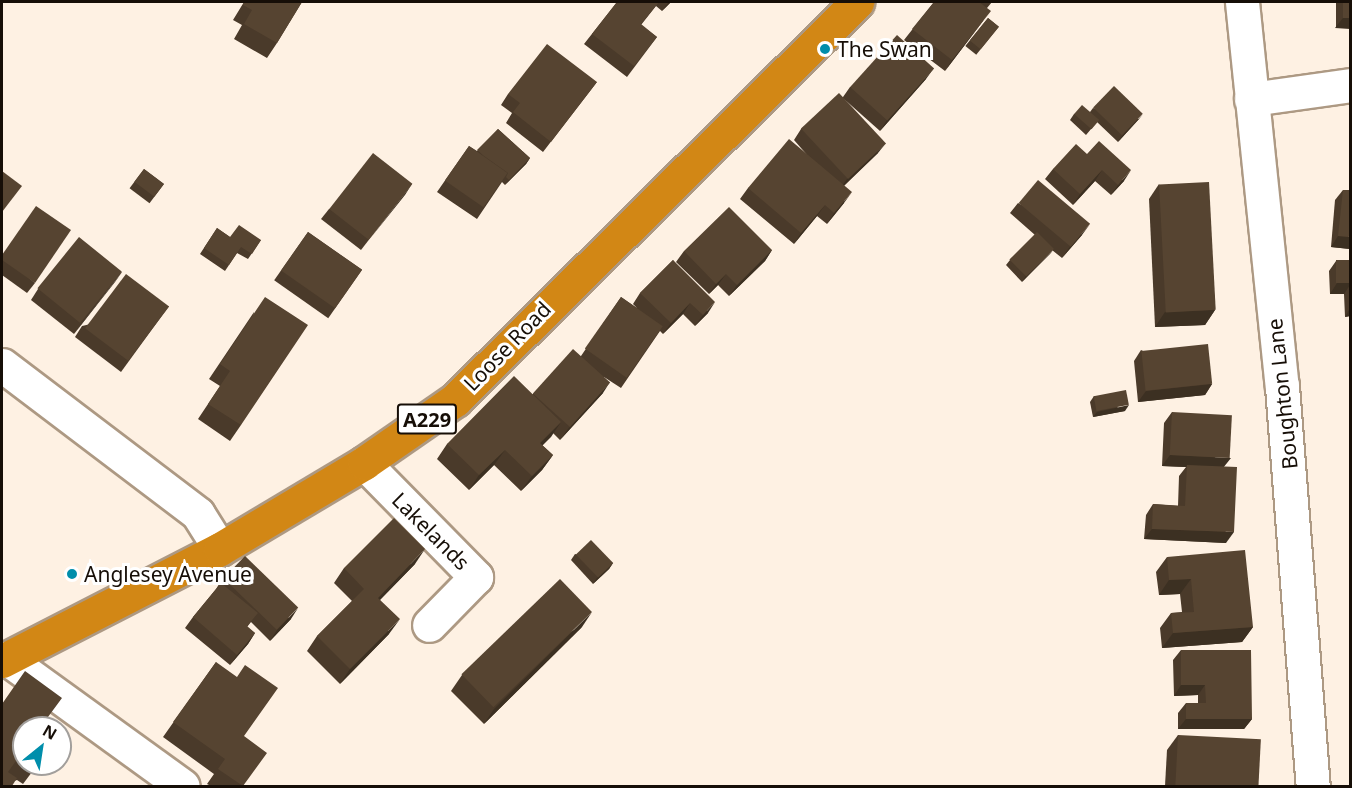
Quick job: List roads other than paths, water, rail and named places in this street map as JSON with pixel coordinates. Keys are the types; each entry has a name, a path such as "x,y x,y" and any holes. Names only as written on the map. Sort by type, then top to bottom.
{"highway":[{"name":"Loose Road","path":"4,660 220,549 364,463 455,399 857,2"}],"street":[{"name":"Boughton Lane","path":"1242,2 1284,409 1313,786"},
{"path":"1251,99 1350,85"},
{"path":"2,365 198,513 220,549"},
{"name":"Lakelands","path":"364,463 476,577 429,625"},
{"path":"4,660 183,786"}],"place":[{"name":"The Swan","path":"825,49"},
{"name":"Anglesey Avenue","path":"72,574"}]}
